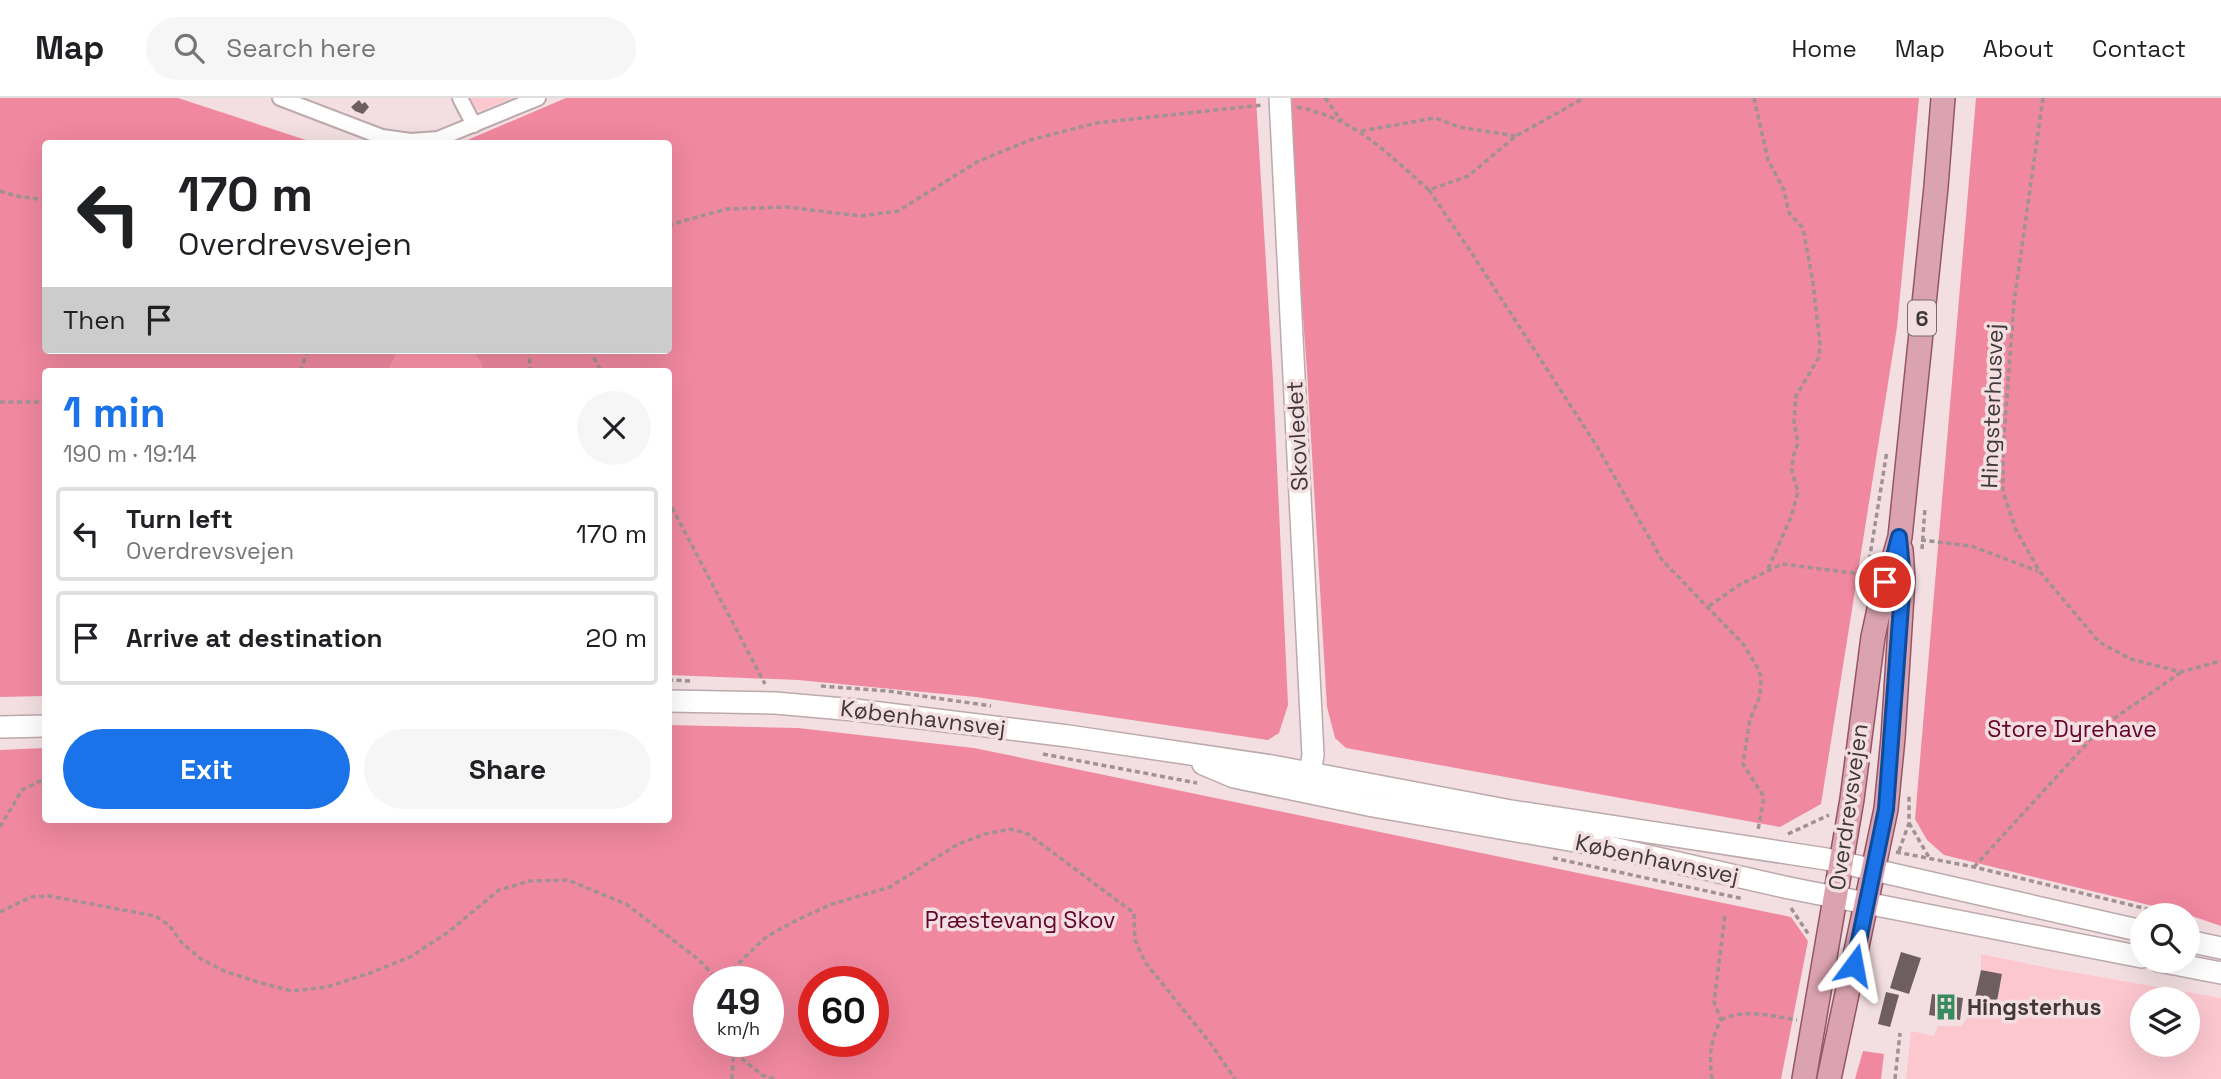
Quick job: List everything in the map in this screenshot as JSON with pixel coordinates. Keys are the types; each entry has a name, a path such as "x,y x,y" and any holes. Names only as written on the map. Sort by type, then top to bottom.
{"main road":[{"name":"Overdrevsvejen","path":"1804,1079 1852,799 1873,637 1885,582 1899,537 1943,98"},
{"name":"Overdrevsvejen","path":"1829,1079 1886,809 1903,579 1899,537"}],"street":[{"path":"280,98 382,136 405,140"},
{"path":"460,98 474,125"},
{"path":"424,140 438,139 538,98"},
{"name":"Skovledet","path":"1280,100 1312,742 1308,782"},
{"name":"Københavnsvej","path":"672,701 775,703 855,710 1175,752 1308,782 1782,851 1874,869 2130,928"},
{"path":"0,727 42,726"},
{"name":"Københavnsvej","path":"1308,782 1387,808 1604,845 1835,897 2130,955"},
{"path":"2200,944 2221,948"},
{"path":"2200,969 2221,973"}],"path":[{"path":"1325,98 1343,122"},
{"path":"1429,190 1468,176 1516,136 1584,98"},
{"path":"1754,98 1768,160 1784,190 1789,214 1802,228 1813,283 1820,344 1819,357 1796,396 1794,422 1798,443 1792,471 1798,492 1791,517 1767,571"},
{"name":"Hingsterhusvej","path":"2043,98 2014,302 2003,450 2003,492 2016,530 2040,572 2098,642 2131,659 2181,672 2221,661"},
{"path":"672,224 727,209 786,207 861,216 898,211 977,162 1030,140 1096,122 1280,100 1322,112 1361,131 1429,190 1598,448 1662,559 1744,645 1758,667 1761,677 1760,696 1749,719 1743,764 1764,797 1758,830"},
{"path":"1361,131 1435,118 1459,127 1516,136"},
{"path":"0,191 42,199"},
{"path":"0,402 42,403"},
{"path":"1866,585 1888,447"},
{"path":"1922,553 1925,502"},
{"path":"672,508 775,703"},
{"path":"1899,537 1971,546 2040,572"},
{"path":"1709,607 1739,585 1782,564 1867,573"},
{"path":"1974,867 2103,726 2181,672"},
{"path":"0,827 22,790 42,780"},
{"path":"1898,852 1909,823 1910,784"},
{"path":"1787,835 1833,813"},
{"path":"1909,823 1930,859 2130,905"},
{"path":"736,966 766,937 795,921 832,904 890,887 958,844 985,834 1011,829 1028,834 1134,913 1135,940 1146,962 1235,1079"},
{"path":"0,912 31,897 49,896 155,916 169,925 182,943 201,959 224,971 292,991 327,987 410,957 447,933 499,890 530,881 568,880 626,904 705,966"},
{"path":"1791,908 1813,941"},
{"path":"1720,1020 1714,1002 1725,915"},
{"path":"1712,1079 1712,1037 1720,1020 1733,1014 1749,1013 1814,1024"},
{"path":"1895,1079 1900,1033"},
{"path":"732,1079 735,1057"},
{"path":"740,1057 761,1075 774,1079"}],"shaded area":[{"path":"465,98 512,98 481,111 471,107"},
{"path":"474,354 482,368 390,368 396,355"},
{"path":"1981,954 2158,987 2130,987 2130,1057 2200,1057 2200,994 2221,998 2221,1079 1906,1079 1911,1031 1934,1036 1938,1026 1962,1026 1973,1007 1995,1011 2002,975 1981,970"}],"green space":[{"path":"0,98 178,98 306,140 42,140 42,354 397,354 390,368 42,368 42,696 0,697"},
{"path":"566,98 1256,98 1273,380 1288,705 1279,733 1268,740 976,697 798,680 672,675 672,368 482,368 474,354 672,354 672,140 467,140"},
{"path":"1287,98 1919,98 1897,327 1821,804 1780,827 1346,748 1335,738 1327,707"},
{"name":"Store Dyrehave","path":"1976,98 2221,98 2221,926 2200,919 2200,903 2141,903 1944,855 1927,840 1915,819"},
{"name":"Præstevang Skov","path":"672,725 798,728 974,748 1791,917 1808,941 1781,1079 0,1079 0,750 42,748 42,823 672,823"},
{"path":"1863,1051 1884,1054 1881,1079 1855,1079"}],"building":[{"path":"359,100 369,107 363,114 351,107"},
{"path":"1901,952 1921,958 1909,994 1890,988"},
{"path":"1981,970 2002,974 1995,1012 1973,1007"},
{"path":"1886,992 1899,995 1890,1027 1878,1024"},
{"name":"Hingsterhus","path":"1932,994 1963,998 1960,1020 1929,1015"}],"place":[{"name":"Hingsterhus","path":"1946,1007"}],"route":[{"path":"1854,965 1886,809 1903,579 1899,537 1885,582"}]}
